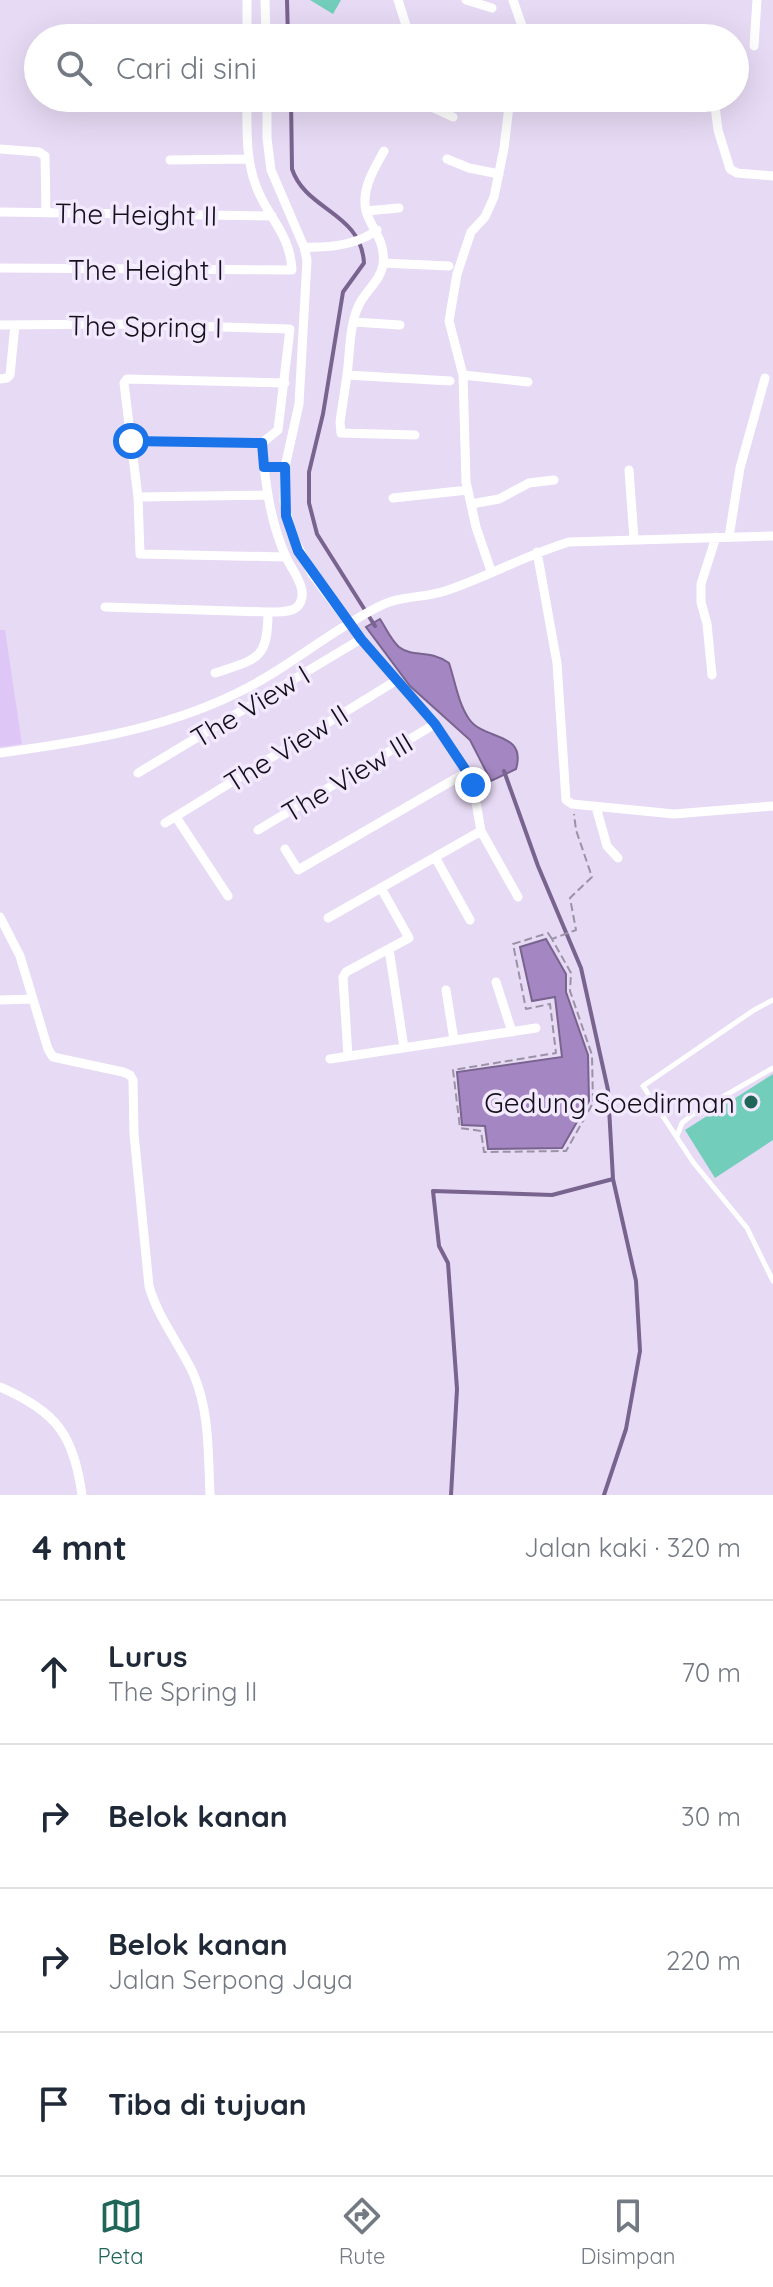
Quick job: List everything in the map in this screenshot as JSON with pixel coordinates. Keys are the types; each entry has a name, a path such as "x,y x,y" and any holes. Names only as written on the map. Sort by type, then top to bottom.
{"street":[{"path":"247,0 247,24"},
{"path":"265,0 266,24"},
{"path":"398,0 406,24"},
{"path":"466,0 492,8"},
{"path":"513,0 521,24"},
{"path":"754,46 757,0"},
{"path":"247,112 249,159 259,192 272,216"},
{"path":"267,112 271,170 307,260 300,394 285,467 286,516 298,551 361,639 435,724 467,772 473,785 481,831 518,897"},
{"path":"445,112 453,117"},
{"path":"491,571 468,490 463,375 449,321 471,232 487,214 499,174 508,112"},
{"path":"716,112 730,169 737,173 773,176"},
{"path":"247,130 267,130"},
{"path":"0,149 39,152 45,156 46,213"},
{"path":"384,151 367,186 366,211 383,263 379,276 357,308 341,433 415,435"},
{"path":"170,160 249,159"},
{"path":"447,159 469,168 499,174"},
{"path":"366,211 399,208"},
{"name":"The Height II","path":"0,212 272,216"},
{"name":"The Height I","path":"0,268 292,270 289,247 272,216"},
{"path":"304,247 346,244 373,232"},
{"path":"383,263 449,266"},
{"path":"354,322 400,325"},
{"name":"The Spring I","path":"0,325 290,329 285,383"},
{"path":"0,379 10,375 15,325"},
{"path":"347,375 450,381"},
{"path":"463,375 528,382"},
{"path":"729,537 740,468 765,378"},
{"path":"131,441 262,443 278,430 285,383 127,379 124,383 131,441 138,497 140,554 286,557"},
{"path":"105,607 268,612 292,610 299,605 302,596 300,584 286,557 266,495 262,443"},
{"path":"264,467 285,467"},
{"path":"629,470 634,539"},
{"path":"471,504 499,499 529,483 554,480"},
{"path":"393,498 468,490"},
{"path":"138,497 266,495"},
{"path":"0,753 100,737 183,716 237,693 378,606 445,591 537,552 574,541 773,536"},
{"path":"712,675 701,584 716,537"},
{"path":"537,552 557,663 565,794 572,804 674,814 773,806"},
{"path":"215,673 250,661 263,650 268,635 268,612"},
{"name":"The View I","path":"138,773 361,639"},
{"name":"The View II","path":"165,823 397,680"},
{"name":"The View III","path":"258,830 435,724"},
{"path":"285,849 298,870 467,772"},
{"path":"596,807 607,846 618,858"},
{"path":"176,817 228,896"},
{"path":"328,918 481,831"},
{"path":"435,857 470,920"},
{"path":"348,1056 343,977 408,940 409,936 381,888"},
{"path":"0,917 20,956 53,1057 123,1072 133,1080 134,1134 149,1286 155,1307 178,1344 198,1387 205,1416 210,1495"},
{"path":"389,949 404,1048"},
{"path":"496,982 512,1032"},
{"path":"446,990 454,1040"},
{"path":"0,1000 33,999"},
{"path":"330,1059 536,1028"},
{"path":"0,1387 36,1407 68,1438 77,1462 82,1495"}],"lane":[{"path":"773,1000 644,1084 693,1162 747,1228 773,1281"},
{"path":"677,1137 682,1123 693,1114 773,1068"}],"path":[{"path":"552,939 576,930 570,898 592,877 576,830 572,804"},
{"path":"548,933 552,939 571,973 570,991 592,1055 593,1103 566,1151 484,1152 481,1131 460,1128 453,1070 556,1053 550,1004 526,1009 513,944 548,933"}],"shaded area":[{"path":"380,619 399,647 435,656 449,663 465,713 476,726 510,742 518,757 516,769 491,781 470,740 410,686 366,627"},
{"path":"0,630 5,630 22,744 0,747"},
{"path":"546,939 566,974 566,992 588,1055 589,1101 562,1148 488,1149 485,1126 462,1125 457,1072 562,1057 555,997 532,1001 520,947"}],"building":[{"path":"310,0 341,0 333,14"},
{"name":"Gedung Soedirman","path":"773,1074 773,1140 715,1178 685,1130"}],"waterway":[{"path":"287,0 288,24"},
{"path":"291,112 292,169 309,194 353,233 361,246 364,263 343,292 323,414 309,472 309,503 317,534 375,626"},
{"path":"504,771 538,866 581,968 608,1090 613,1179 636,1281 640,1351 626,1429 604,1495"},
{"path":"451,1495 457,1389 448,1263 439,1246 433,1191 552,1195 613,1179"}],"place":[{"name":"Gedung Soedirman","path":"751,1102"}],"route":[{"path":"131,441 262,443 264,467 285,467 286,516 298,551 312,574 361,639 435,724 473,785"}]}
